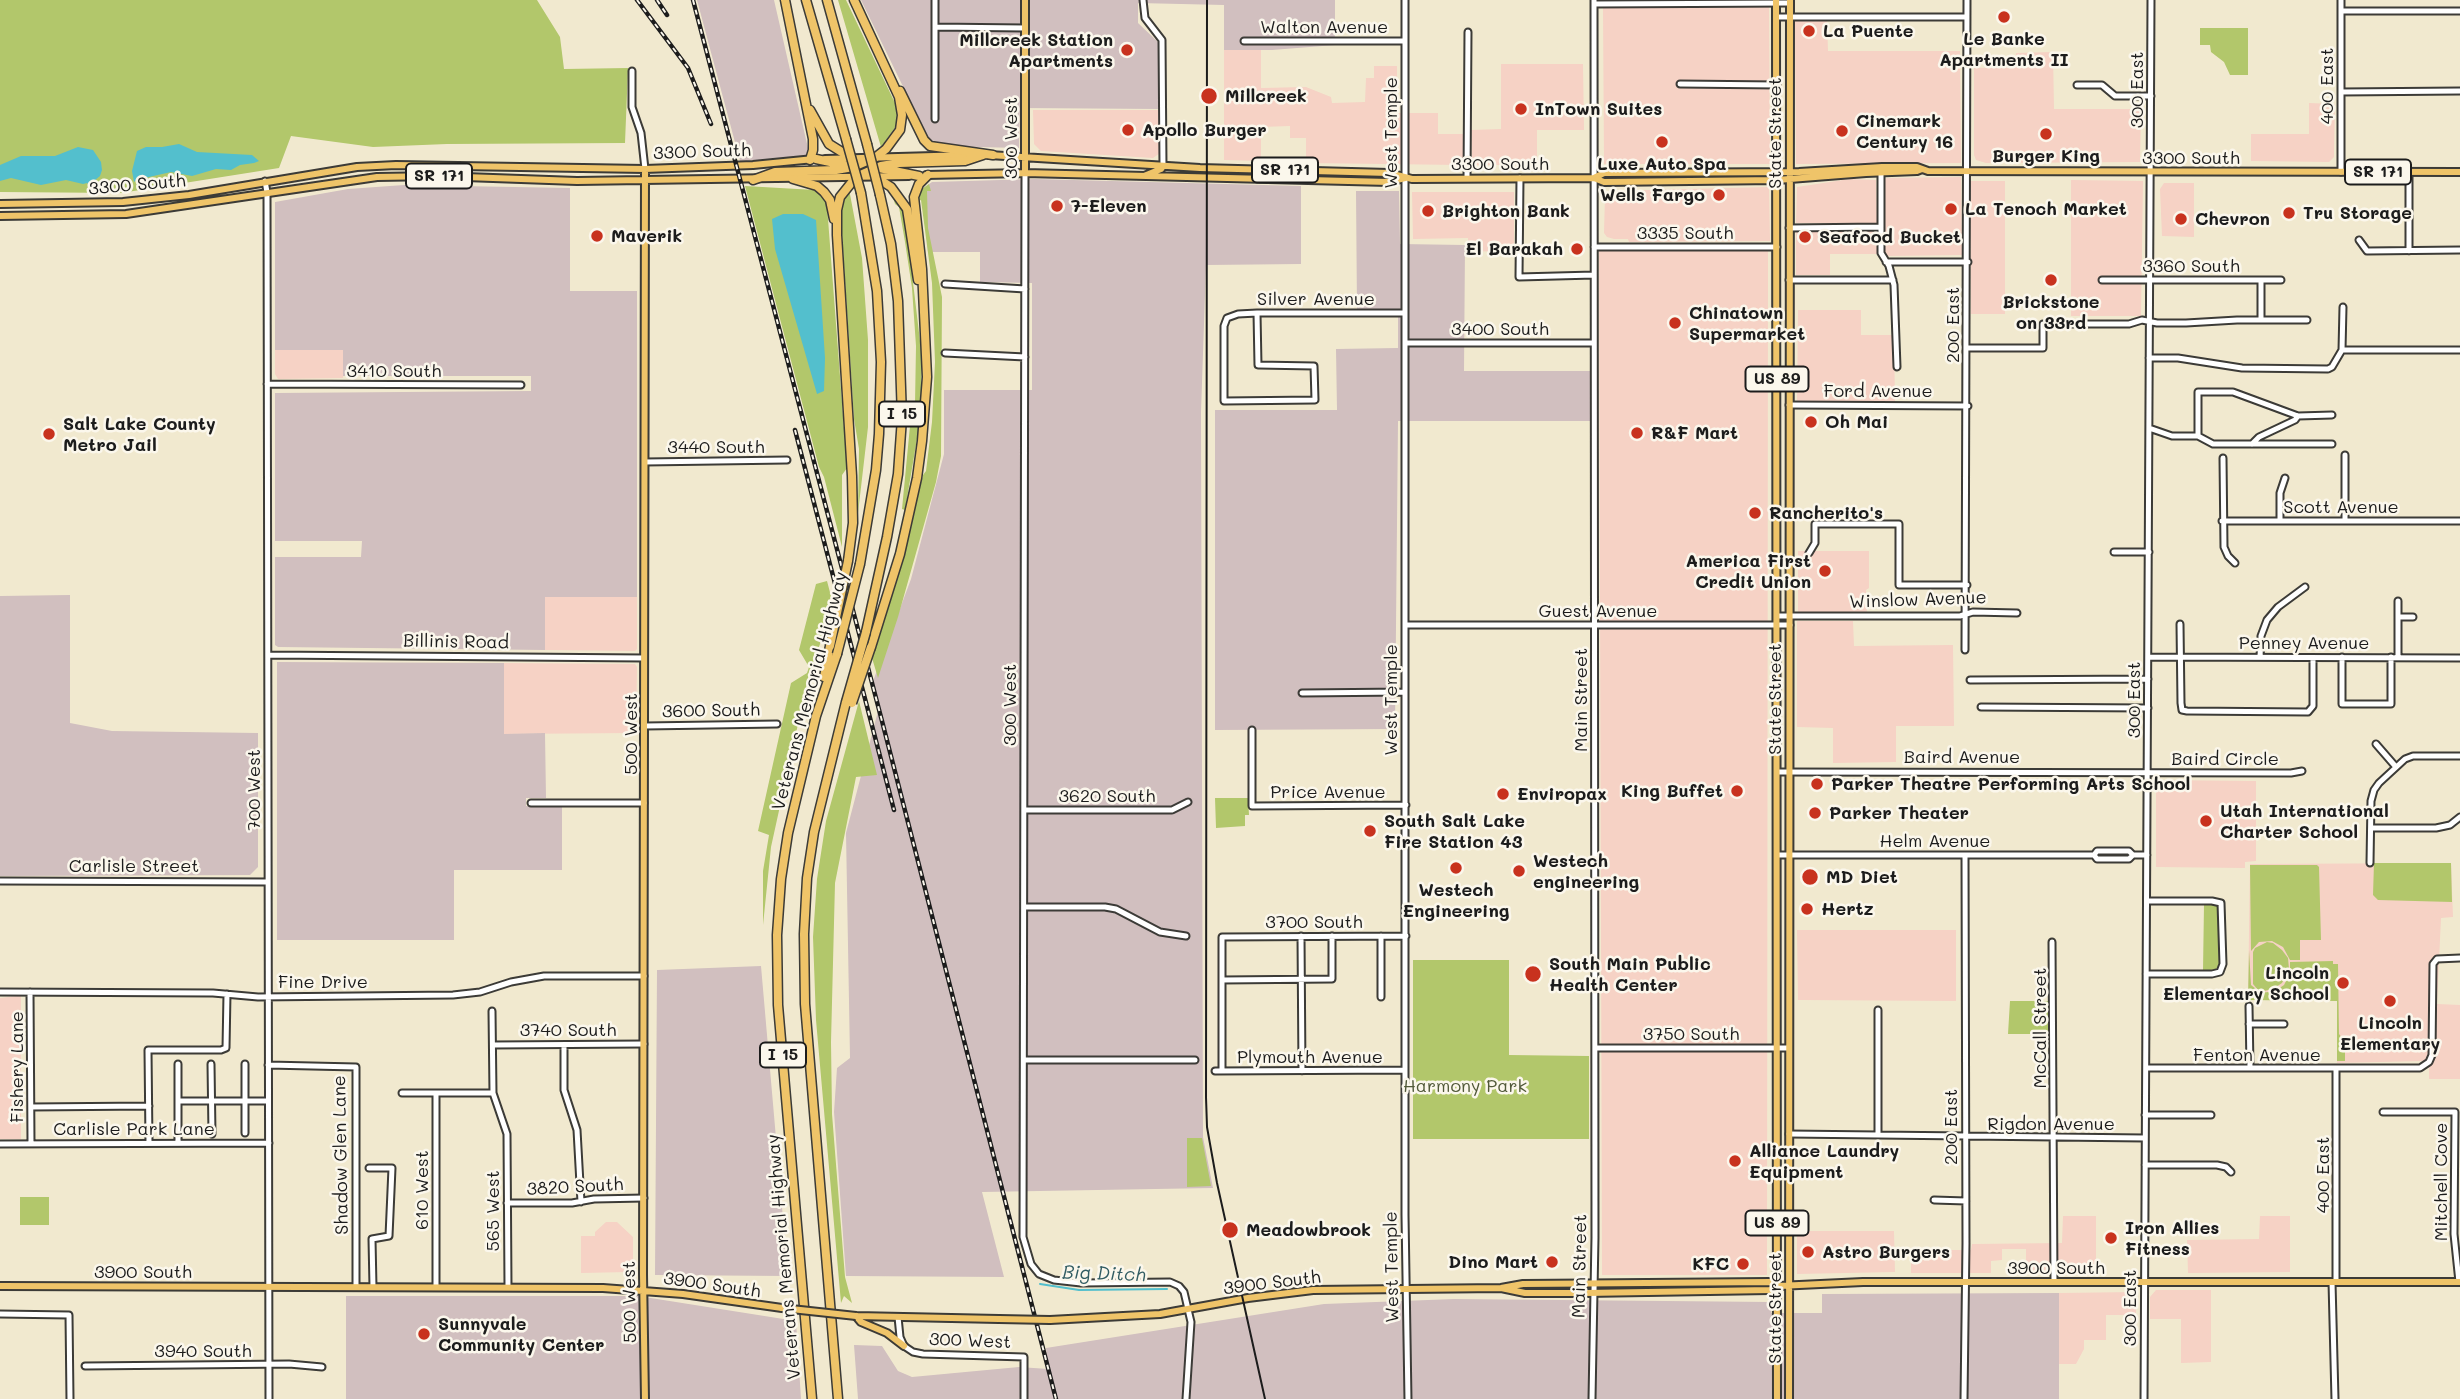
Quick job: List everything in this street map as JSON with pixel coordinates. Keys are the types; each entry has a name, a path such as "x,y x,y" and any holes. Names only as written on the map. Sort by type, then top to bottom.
{"highway":[{"path":"785,0 813,139 813,159 865,168 894,163 965,161 982,155"},
{"name":"Veterans Memorial Highway","path":"806,0 861,193 877,291 881,362 876,470 860,564 836,654 816,714 788,833 777,935 778,1005 812,1399"},
{"name":"Veterans Memorial Highway","path":"828,0 891,244 898,302 902,418 898,474 887,537 849,703 838,730 814,832 807,878 804,934 805,1004 838,1399"},
{"path":"816,714 848,562 853,523 837,235 838,204 843,191 888,147 900,130 902,115 899,97 854,0"},
{"path":"883,61 908,105 923,141 932,147 993,155"},
{"path":"807,105 826,140 897,193 907,209 924,314"},
{"path":"754,180 775,172 853,167"},
{"path":"849,703 871,647 900,554 916,478 927,396 922,269 914,197 924,175 877,167"},
{"path":"793,179 817,186 824,192 830,200 837,235"}],"main road":[{"name":"300 West","path":"1025,0 1025,173"},
{"name":"State Street","path":"1776,2 1777,1399"},
{"name":"State Street","path":"1789,1399 1790,2"},
{"name":"3300 South","path":"0,204 123,202 189,195 357,167 396,165 645,169 753,165 813,159 993,155 1163,166 1389,173 1406,178"},
{"path":"1139,178 1163,166"},
{"name":"3300 South","path":"1594,178 1604,173 1788,172 1882,167 1917,167 1928,171 2460,172"},
{"name":"500 West","path":"645,169 645,1399"},
{"name":"3300 South","path":"0,216 126,214 358,179 397,177 754,180 1025,173 1139,178 1389,182 1406,178 1594,178 1604,182 1789,180 1881,172 1917,172 1922,169"},
{"name":"3900 South","path":"0,1286 508,1287 643,1290 856,1316 1051,1320 1132,1317 1313,1290 1501,1288 1523,1284 1770,1282 1777,1286 1790,1286 1863,1282 2459,1282"},
{"name":"3900 South","path":"1501,1288 1525,1293 1594,1293 1770,1290 1777,1286"},
{"path":"856,1316 861,1322 887,1333 904,1346"}],"street":[{"path":"935,0 935,119"},
{"path":"1143,0 1145,18 1162,40 1163,166"},
{"name":"West Temple","path":"1405,0 1405,1070 1408,1399"},
{"name":"200 East","path":"1965,650 1968,406 1967,0"},
{"name":"300 East","path":"2144,1399 2151,0"},
{"name":"400 East","path":"2341,0 2341,172"},
{"path":"1594,2 1790,2"},
{"name":"Main Street","path":"1592,1399 1595,1284 1594,2"},
{"path":"2341,11 2460,11"},
{"path":"1776,17 1967,17"},
{"path":"935,27 1025,28"},
{"path":"1467,178 1468,32"},
{"name":"Walton Avenue","path":"1244,41 1405,41"},
{"name":"500 West","path":"632,71 632,107 641,133 645,169"},
{"path":"1680,85 1777,85"},
{"path":"2077,85 2102,85 2115,96 2151,96"},
{"path":"2341,92 2460,91"},
{"path":"1881,172 1881,253 1893,281 1897,368"},
{"path":"2409,172 2409,251"},
{"name":"300 West","path":"1025,173 1023,1237 1031,1264 1046,1277 1067,1283 1170,1282 1184,1292 1187,1309"},
{"path":"1520,178 1519,277 1594,275"},
{"name":"700 West","path":"265,181 270,1399"},
{"path":"1789,228 1881,227"},
{"path":"2359,240 2367,251 2460,250"},
{"name":"3335 South","path":"1594,247 1777,247"},
{"path":"1886,262 1968,262"},
{"path":"1789,280 1893,281"},
{"name":"3360 South","path":"2102,280 2281,281"},
{"path":"2261,280 2261,320"},
{"path":"945,284 1025,289"},
{"path":"2149,358 2178,358 2242,368 2328,369 2342,350 2343,307"},
{"name":"Silver Avenue","path":"1257,313 1258,365 1314,366 1315,400 1224,401 1224,326 1227,318 1238,314 1257,313 1405,313"},
{"path":"1966,348 2043,348 2043,324 2129,324 2143,320 2206,323 2307,320"},
{"name":"3400 South","path":"1405,343 1594,343"},
{"path":"2342,350 2460,350"},
{"path":"944,353 1024,357"},
{"name":"3410 South","path":"267,384 521,385"},
{"path":"2198,436 2198,392 2233,392 2298,416 2332,415"},
{"name":"Ford Avenue","path":"1789,405 1968,406"},
{"path":"2252,444 2259,437 2298,416"},
{"path":"2149,428 2172,436 2198,436 2213,444 2332,444"},
{"path":"2345,455 2345,521"},
{"path":"2223,458 2224,547 2235,563"},
{"name":"3440 South","path":"645,462 787,460"},
{"path":"2280,520 2280,493 2285,478"},
{"name":"Scott Avenue","path":"2222,520 2460,521"},
{"path":"1810,553 1815,543 1815,524 1899,524 1899,585 1966,585"},
{"path":"2114,552 2149,552"},
{"path":"2260,657 2261,636 2267,620 2278,607 2305,587"},
{"path":"2342,657 2342,704 2391,704 2398,601"},
{"name":"Winslow Avenue","path":"1777,616 2017,613"},
{"path":"2398,617 2413,617"},
{"path":"2180,624 2181,703 2182,710 2186,711 2311,710 2314,657"},
{"name":"Guest Avenue","path":"1405,625 1790,625"},
{"name":"Billinis Road","path":"268,654 644,658"},
{"name":"Penney Avenue","path":"2148,657 2460,658"},
{"path":"1970,680 2148,679"},
{"path":"1302,693 1405,692"},
{"path":"1981,707 2148,708"},
{"name":"3600 South","path":"645,726 777,724"},
{"name":"Price Avenue","path":"1252,730 1252,806 1406,805"},
{"path":"2376,744 2396,766"},
{"path":"2370,863 2372,794 2379,783 2396,766 2420,755 2460,756"},
{"name":"Baird Avenue","path":"1777,772 2148,771"},
{"name":"Baird Circle","path":"2148,771 2302,771"},
{"name":"3620 South","path":"1024,810 1172,810 1188,802"},
{"path":"531,803 644,803"},
{"path":"2371,828 2436,828 2450,825 2460,817"},
{"name":"Helm Avenue","path":"1777,855 2094,855 2097,859 2129,859 2133,855 2147,855"},
{"name":"200 East","path":"1964,1399 1965,855"},
{"name":"Carlisle Street","path":"0,881 268,882"},
{"path":"2146,974 2221,972 2223,964 2221,902 2147,901"},
{"path":"1024,907 1105,907 1116,909 1160,932 1186,936"},
{"path":"1301,936 1302,1071"},
{"path":"1222,980 1332,979 1332,936"},
{"path":"1381,936 1381,997"},
{"name":"3700 South","path":"1222,980 1222,937 1406,936"},
{"name":"McCall Street","path":"2052,942 2054,1282"},
{"name":"Fenton Avenue","path":"2146,1068 2415,1068 2429,1062 2432,1048 2432,968 2438,959 2460,958"},
{"name":"Fine Drive","path":"0,992 268,996 462,995 544,976 644,976"},
{"name":"Plymouth Avenue","path":"1222,980 1219,1071 1405,1070"},
{"name":"Fishery Lane","path":"30,992 31,1143"},
{"path":"149,1143 148,1050 226,1048 227,994"},
{"path":"2249,1006 2250,1068"},
{"path":"1878,1010 1878,1134"},
{"name":"565 West","path":"492,1011 493,1093 507,1134 508,1287"},
{"path":"2249,1024 2284,1024"},
{"name":"3740 South","path":"493,1045 644,1044"},
{"path":"564,1045 564,1090 578,1136 581,1202"},
{"name":"3750 South","path":"1595,1048 1788,1048"},
{"path":"1024,1060 1195,1060"},
{"path":"178,1064 178,1143"},
{"path":"211,1064 212,1133"},
{"path":"245,1064 245,1133"},
{"name":"Shadow Glen Lane","path":"268,1065 356,1067 356,1287"},
{"name":"400 East","path":"2335,1399 2336,1069"},
{"path":"402,1093 493,1093"},
{"name":"610 West","path":"436,1093 436,1287"},
{"path":"178,1101 268,1101"},
{"path":"31,1107 149,1107"},
{"name":"Mitchell Cove","path":"2383,1112 2455,1112 2454,1234 2459,1282"},
{"path":"2145,1115 2211,1115"},
{"name":"Rigdon Avenue","path":"1789,1134 2145,1138"},
{"name":"Carlisle Park Lane","path":"0,1143 268,1143"},
{"path":"2145,1165 2217,1165 2226,1167 2231,1172"},
{"path":"369,1168 392,1168 388,1236 372,1239 373,1287"},
{"name":"3820 South","path":"507,1203 644,1198"},
{"path":"1934,1200 1966,1201"},
{"path":"1186,1399 1191,1322 1187,1309"},
{"path":"0,1314 69,1315 69,1399"},
{"name":"300 West","path":"898,1317 900,1337 904,1346 913,1352 1024,1357 1024,1399"},
{"name":"3940 South","path":"85,1366 313,1364 321,1367"}],"shaded area":[{"path":"697,0 774,0 810,157 740,161"},
{"path":"861,0 1335,0 1335,45 1272,50 1224,50 1224,5 1138,3 1138,23 1159,43 1160,109 1020,108 1019,148 939,146 928,138"},
{"path":"1769,7 1770,164 1604,164 1603,8"},
{"path":"1795,20 1827,20 1828,51 1960,51 1961,163 1796,164"},
{"path":"1224,50 1261,50 1261,88 1306,87 1331,97 1332,103 1365,102 1366,78 1374,78 1374,66 1397,66 1397,113 1438,113 1438,134 1464,134 1464,163 1306,163 1306,138 1290,138 1290,126 1261,127 1261,161 1224,160"},
{"path":"2053,52 2054,109 2141,109 2140,162 1986,163 1976,160 1974,68 2015,67 2016,53"},
{"path":"1501,64 1583,64 1584,130 1537,130 1537,165 1472,165 1471,130 1501,129"},
{"path":"2309,103 2335,104 2334,157 2329,162 2251,161 2251,134 2309,134"},
{"path":"1033,110 1160,110 1160,153 1153,158 1041,151 1034,144"},
{"path":"1961,177 1962,255 1885,256 1885,178"},
{"path":"1035,179 1301,186 1301,264 1206,265 1201,412 1203,1137 1213,1188 982,1192 1004,1277 846,1276 834,1112 837,1068 850,1058 846,833 878,711 872,684 911,579 944,454 944,390 1032,390 1032,283 980,282 980,252 928,252 922,189 932,182"},
{"path":"1850,179 1876,180 1877,223 1796,223 1797,187"},
{"path":"2071,180 2143,181 2141,316 2071,316"},
{"path":"1970,181 2005,181 2005,314 1971,314"},
{"path":"2164,183 2194,183 2194,237 2162,236 2160,189"},
{"path":"404,185 570,188 570,291 637,291 637,597 545,597 545,650 275,645 275,557 361,557 362,541 275,541 275,393 531,391 531,376 343,376 343,350 275,350 275,202 348,189"},
{"path":"1769,187 1770,241 1629,242 1628,239 1607,237 1604,233 1605,195 1608,191"},
{"path":"1356,191 1399,191 1400,244 1465,245 1464,371 1590,371 1590,421 1398,421 1395,729 1215,730 1215,410 1337,410 1336,349 1398,348 1398,311 1357,311"},
{"path":"1412,192 1514,192 1514,252 1468,251 1468,238 1413,239"},
{"path":"1878,231 1878,254 1830,254 1830,275 1796,275 1796,232"},
{"path":"1599,249 1768,250 1767,1275 1602,1275"},
{"path":"1798,310 1861,310 1861,335 1894,335 1895,403 1797,403"},
{"path":"275,350 343,350 343,378 278,379 275,374"},
{"name":"America First Credit Union","path":"1798,551 1869,551 1867,613 1798,612"},
{"path":"70,595 70,723 112,731 258,733 258,867 250,875 0,876 0,596"},
{"path":"545,597 637,597 637,649 545,650"},
{"path":"1797,621 1853,621 1854,646 1953,645 1954,726 1896,726 1896,762 1833,763 1833,728 1797,727"},
{"path":"277,662 504,663 504,734 545,733 546,798 526,798 526,806 562,806 562,870 454,870 454,940 277,940"},
{"path":"504,663 635,664 636,733 504,734"},
{"name":"Utah International Charter School","path":"2156,780 2256,781 2256,861 2245,862 2245,868 2156,867"},
{"name":"Lincoln Elementary School","path":"2451,863 2453,917 2441,918 2437,1004 2460,1005 2460,1079 2429,1079 2429,1067 2422,1061 2337,1063 2337,1000 2248,1000 2250,864"},
{"path":"1797,930 1956,930 1956,1001 1798,1000"},
{"path":"761,966 788,1276 655,1275 657,970"},
{"path":"21,996 21,1139 0,1139 0,998"},
{"path":"2063,1216 2096,1216 2096,1272 2026,1273 2026,1249 2002,1249 2002,1260 1991,1261 1991,1273 1911,1273 1911,1250 1971,1250 1972,1244 2062,1243"},
{"path":"2260,1216 2290,1216 2290,1272 2188,1273 2187,1240 2259,1239"},
{"path":"606,1222 617,1222 633,1237 633,1266 629,1272 581,1273 581,1236 595,1236 595,1232"},
{"path":"1797,1231 1894,1231 1895,1272 1797,1274"},
{"path":"2156,1290 2211,1290 2211,1362 2181,1363 2181,1319 2150,1319 2150,1297"},
{"path":"2136,1292 2136,1315 2106,1315 2106,1340 2084,1340 2084,1349 2076,1364 2059,1364 2059,1293"},
{"path":"2059,1293 2059,1399 858,1399 854,1345 882,1346 898,1371 912,1377 1019,1367 1048,1369 1046,1348 1324,1304 1454,1299 1771,1302 1771,1313 1822,1313 1822,1294"},
{"path":"346,1296 638,1296 796,1321 801,1399 346,1399"}],"green space":[{"path":"0,0 537,0 560,37 564,69 628,68 625,143 373,147 291,136 279,168 121,193 0,192"},
{"path":"838,0 846,0 895,103 896,126 881,147"},
{"path":"2200,28 2248,28 2248,75 2230,75 2224,62 2211,52 2210,45 2200,45"},
{"path":"929,184 931,191 927,191 928,228 942,297 941,456 898,617 878,678 872,658 926,471 932,422 935,362 932,283 921,200 918,201 922,189"},
{"path":"745,186 815,190 824,197 827,206 847,468 842,475 842,547 819,467"},
{"path":"849,189 862,258 868,340 868,427 858,513 859,449 854,419 841,218 842,205"},
{"path":"892,194 905,215 922,358 920,421 905,510 902,509 912,405 915,404 916,346 912,288 905,242 899,207"},
{"path":"827,581 832,600 809,674 771,847 763,925 763,871 769,835 758,831 791,683 807,673 809,667 799,650 816,584"},
{"path":"859,701 877,775 856,777 835,883 832,1114 845,1277 852,1303 844,1296 841,1303 816,1020 813,937 817,879 826,821"},
{"path":"1215,798 1248,798 1249,815 1245,815 1245,826 1216,828"},
{"path":"2374,863 2451,863 2452,902 2378,900 2373,895"},
{"path":"2250,865 2319,867 2321,940 2300,940 2300,960 2290,960 2283,947 2272,941 2259,942 2251,951"},
{"path":"2204,904 2215,904 2219,909 2219,966 2214,971 2203,971"},
{"path":"2267,942 2282,950 2288,958 2289,969 2282,983 2264,991 2258,990 2253,984 2253,952"},
{"path":"2249,950 2251,985 2261,993 2275,991 2284,985 2290,973 2290,962 2333,961 2333,964 2338,964 2339,1034 2345,1042 2345,1061 2337,1061 2337,1001 2248,1000"},
{"name":"Harmony Park","path":"1413,960 1509,960 1509,1055 1589,1056 1589,1139 1413,1139"},
{"path":"2010,1001 2048,1001 2048,1034 2008,1034"},
{"path":"1187,1138 1202,1138 1211,1186 1187,1187"},
{"path":"20,1197 49,1197 49,1225 20,1225"}],"water":[{"path":"179,144 197,152 252,155 259,161 231,170 216,169 192,176 171,172 134,182 132,171 137,151 146,147"},
{"path":"78,147 93,150 101,162 100,176 89,185 66,180 41,185 11,178 0,181 0,165 21,156 55,156"},
{"path":"783,214 803,214 816,220 825,358 824,391 817,394 775,249 772,219"}],"waterway":[{"name":"Big Ditch","path":"1040,1284 1079,1290 1167,1289"}],"tram line":[{"path":"1207,0 1207,1127 1265,1399"}],"railway":[{"path":"637,0 688,68 711,124"},
{"path":"657,0 667,15"},
{"path":"693,0 1056,1399"},
{"path":"795,430 894,810"}],"place":[{"name":"Le Banke Apartments II","path":"2004,17"},
{"name":"La Puente","path":"1809,31"},
{"name":"Millcreek Station Apartments","path":"1127,50"},
{"name":"Millcreek","path":"1209,96"},
{"name":"InTown Suites","path":"1521,109"},
{"name":"Apollo Burger","path":"1128,130"},
{"name":"Cinemark Century 16","path":"1842,131"},
{"name":"Burger King","path":"2046,134"},
{"name":"Luxe Auto Spa","path":"1662,142"},
{"name":"Wells Fargo","path":"1719,195"},
{"name":"7-Eleven","path":"1057,206"},
{"name":"La Tenoch Market","path":"1951,209"},
{"name":"Brighton Bank","path":"1428,211"},
{"name":"Tru Storage","path":"2289,213"},
{"name":"Chevron","path":"2181,219"},
{"name":"Maverik","path":"597,236"},
{"name":"Seafood Bucket","path":"1805,237"},
{"name":"El Barakah","path":"1577,249"},
{"name":"Brickstone on 33rd","path":"2051,280"},
{"name":"Chinatown Supermarket","path":"1675,323"},
{"name":"Oh Mai","path":"1811,422"},
{"name":"R&F Mart","path":"1637,433"},
{"name":"Salt Lake County Metro Jail","path":"49,434"},
{"name":"Rancherito's","path":"1755,513"},
{"name":"America First Credit Union","path":"1825,571"},
{"name":"Parker Theatre Performing Arts School","path":"1817,784"},
{"name":"King Buffet","path":"1737,791"},
{"name":"Enviropax","path":"1503,794"},
{"name":"Parker Theater","path":"1815,813"},
{"name":"Utah International Charter School","path":"2206,821"},
{"name":"South Salt Lake Fire Station 43","path":"1370,831"},
{"name":"Westech Engineering","path":"1456,868"},
{"name":"Westech engineering","path":"1519,871"},
{"name":"MD Diet","path":"1810,877"},
{"name":"Hertz","path":"1807,909"},
{"name":"South Main Public Health Center","path":"1533,974"},
{"name":"Lincoln Elementary School","path":"2343,983"},
{"name":"Lincoln Elementary","path":"2390,1001"},
{"name":"Alliance Laundry Equipment","path":"1735,1161"},
{"name":"Meadowbrook","path":"1230,1230"},
{"name":"Iron Allies Fitness","path":"2111,1238"},
{"name":"Astro Burgers","path":"1808,1252"},
{"name":"Dino Mart","path":"1552,1262"},
{"name":"KFC","path":"1743,1264"},
{"name":"Sunnyvale Community Center","path":"424,1334"}]}
